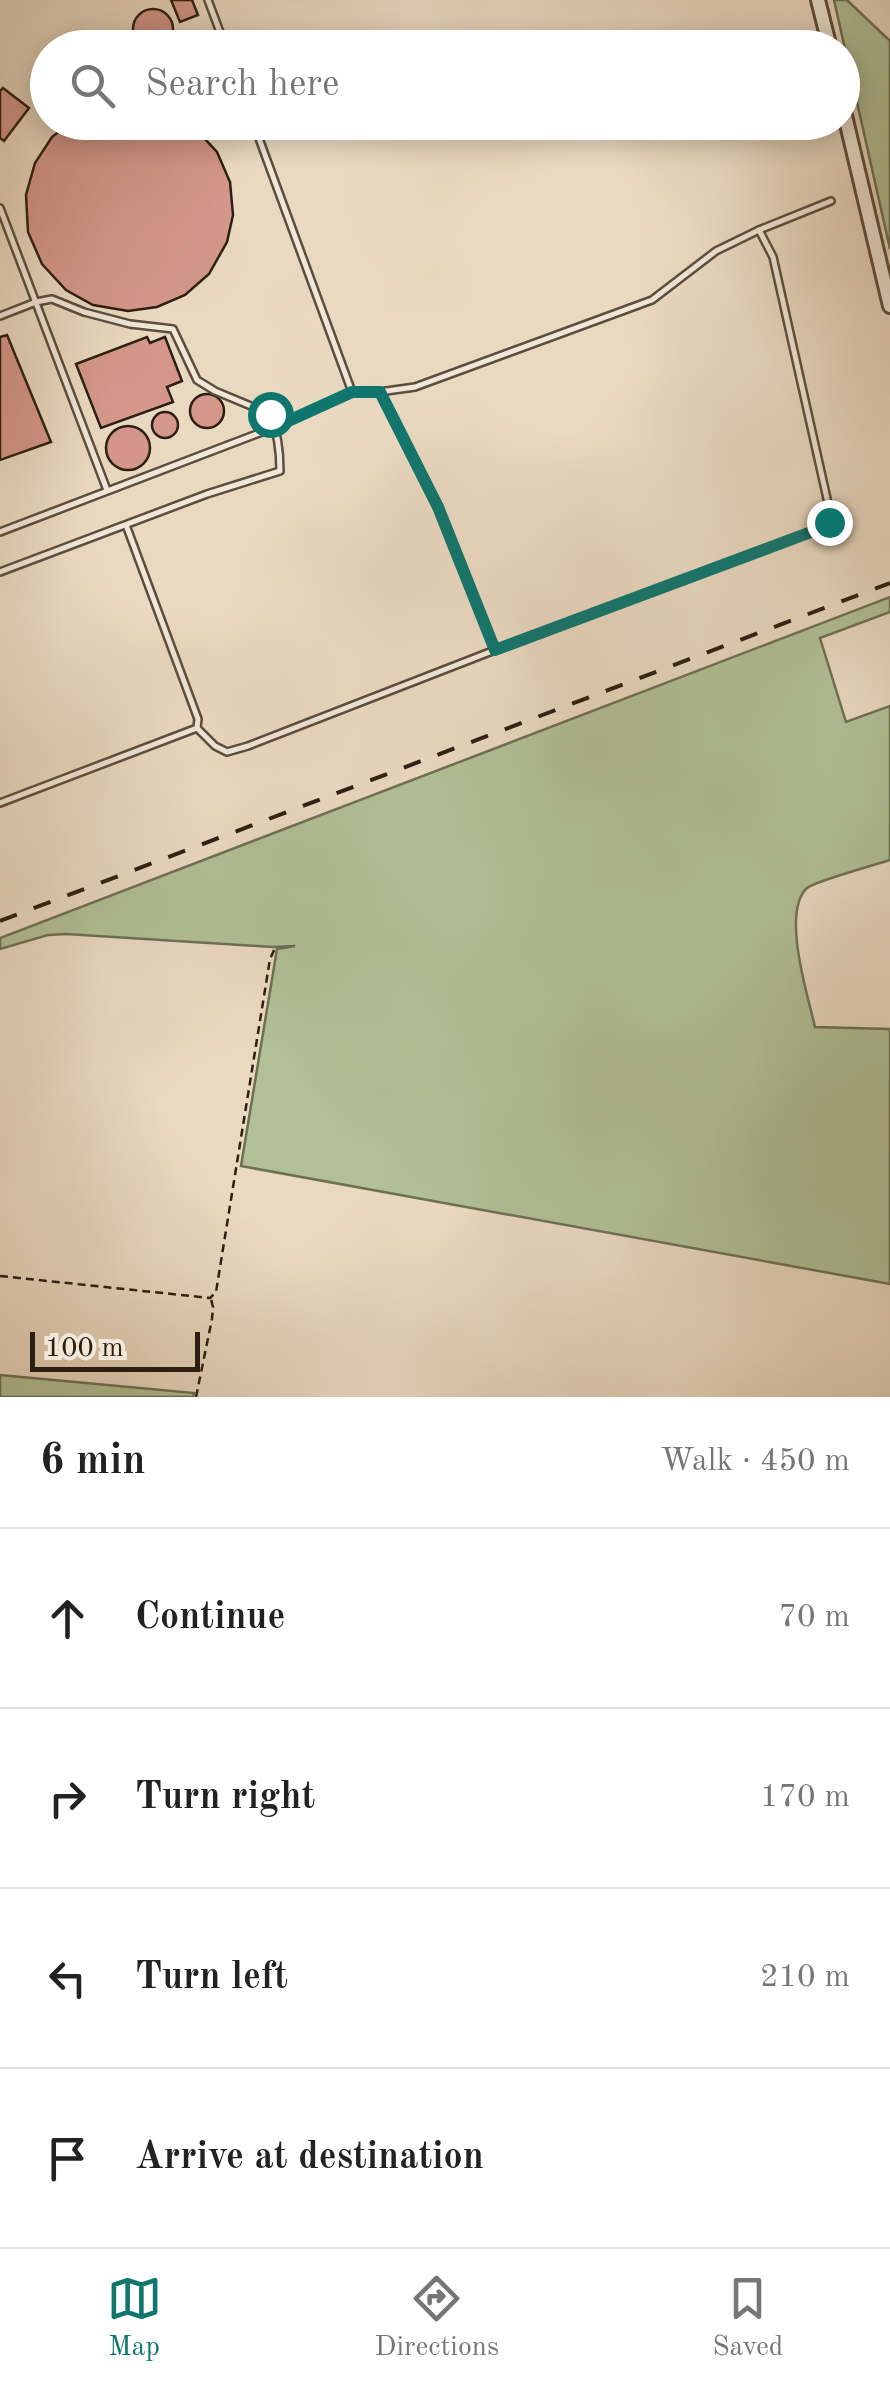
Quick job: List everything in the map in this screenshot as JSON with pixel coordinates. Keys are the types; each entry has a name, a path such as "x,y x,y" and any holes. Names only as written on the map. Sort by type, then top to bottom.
{"street":[{"path":"818,0 826,30"},
{"path":"851,140 890,306"}],"lane":[{"path":"208,0 219,30"},
{"path":"261,140 352,392"},
{"path":"0,532 275,427 352,392 415,387 652,300 716,251 831,202"},
{"path":"0,208 108,491"},
{"path":"197,728 227,752 248,746 829,522 830,512 773,257 759,230"},
{"path":"0,316 52,299 130,324 173,330 197,380 270,414 280,453 280,472 206,494 0,572"},
{"path":"380,392 438,507 495,650"},
{"path":"126,525 198,719 197,728"},
{"path":"0,802 197,728"}],"path":[{"path":"210,1298 216,1292 270,959 275,948"},
{"path":"0,1276 210,1298"},
{"path":"196,1397 214,1307 210,1298"}],"green space":[{"path":"834,0 847,0 890,41 890,249 860,116 860,30 841,30"},
{"path":"890,597 890,612 820,638 846,722 890,706 890,860 807,888 796,915 796,934 815,1027 890,1029 890,1284 241,1166 277,949 295,946 66,934 48,935 0,949 0,938"},
{"path":"0,1375 194,1393 193,1397 0,1397"}],"building":[{"path":"171,0 192,0 198,15 180,22"},
{"path":"145,10 161,10 172,21 173,30 133,30 134,21"},
{"path":"3,88 29,108 4,141 0,138"},
{"path":"50,140 206,140 217,152 230,182 233,215 227,242 209,274 185,295 157,307 128,311 93,305 66,290 42,264 28,232 26,195 35,163"},
{"path":"7,335 51,442 0,460 0,337"},
{"path":"147,337 150,343 165,337 182,381 167,387 173,402 101,428 76,364"},
{"path":"207,394 219,399 224,411 219,423 207,428 195,423 190,411 195,399"},
{"path":"165,412 174,416 178,425 174,434 165,438 156,434 152,425 156,416"},
{"path":"128,426 144,432 150,448 144,464 128,470 112,464 106,448 112,432"}],"railway":[{"path":"0,921 890,583"}],"route":[{"path":"270,414 275,427 352,392 380,392 438,507 495,650 829,522"}]}
